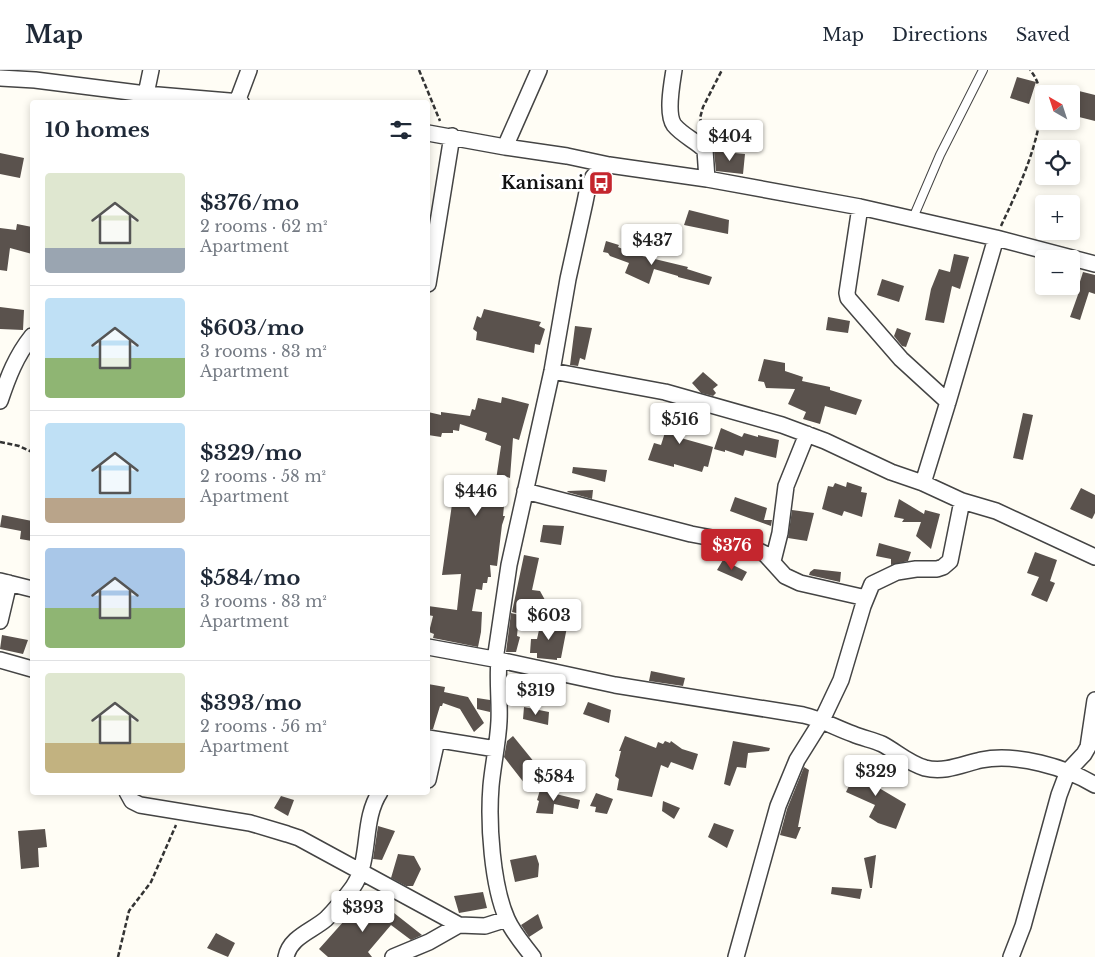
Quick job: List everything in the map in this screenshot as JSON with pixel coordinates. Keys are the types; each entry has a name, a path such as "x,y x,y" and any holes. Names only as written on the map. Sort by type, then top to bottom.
{"street":[{"path":"146,94 151,70"},
{"path":"240,100 249,70"},
{"path":"505,147 539,70"},
{"path":"674,70 670,106 672,120 678,129 705,150 707,179"},
{"path":"0,78 35,75 98,95 146,94 216,100"},
{"path":"430,133 567,156 609,165 707,179 860,207 996,238 1095,264"},
{"path":"430,270 449,136"},
{"path":"533,957 508,919 500,898 491,832 491,786 499,703 497,660 509,565 552,371 568,279 588,187 598,171 609,165"},
{"path":"860,207 847,293 848,298 901,359 948,402"},
{"path":"923,483 996,238"},
{"path":"0,401 12,366 30,339"},
{"path":"552,371 665,392 757,417 807,434 891,472 923,483 962,501 996,511 1095,557"},
{"path":"773,561 780,533 786,486 807,434"},
{"path":"525,491 672,529 744,544 758,550 773,561 790,580 800,584 866,598"},
{"path":"736,957 778,806 804,747 822,720 841,680 872,584 897,572 916,569 937,570 950,561 962,501"},
{"path":"0,621 5,582 30,588"},
{"path":"430,648 497,660 614,685 803,714 882,744 905,760 926,768 949,769 998,758 1040,763 1068,771 1095,785"},
{"path":"0,660 30,668"},
{"path":"1011,957 1023,926 1059,794 1068,771 1084,754 1088,746 1095,700"},
{"path":"430,760 432,739 496,749"},
{"path":"129,795 132,801 140,805 250,823 299,838 459,925 485,926 508,919"},
{"path":"286,957 291,945 315,928 334,911 354,886 362,872 369,819 379,795"},
{"path":"393,957 430,942 459,925"}],"lane":[{"path":"913,218 940,155 983,70"}],"path":[{"path":"419,70 449,136"},
{"path":"705,150 700,118 703,106 722,70"},
{"path":"996,238 1019,186 1037,136 1040,104 1036,78 1030,70"},
{"path":"0,442 19,446 30,451"},
{"path":"118,957 129,911 148,887 154,876 182,811"}],"building":[{"path":"1017,77 1036,82 1029,104 1010,98"},
{"path":"1080,91 1095,95 1095,121 1080,117"},
{"path":"714,151 745,154 743,174 716,171"},
{"path":"0,153 24,158 20,178 0,174"},
{"path":"689,210 729,220 728,234 684,225"},
{"path":"17,224 30,227 30,253 10,248 7,271 0,270 0,228 16,230"},
{"path":"606,241 619,245 618,247 634,254 688,267 687,269 712,277 709,285 654,269 649,284 625,273 629,263 603,252"},
{"path":"954,254 969,257 960,289 952,286 944,323 925,320 931,289 939,269 950,272"},
{"path":"1083,272 1095,275 1095,294 1089,292 1080,320 1070,317 1078,295 1080,295 1080,282"},
{"path":"882,279 904,286 899,302 877,295"},
{"path":"0,307 24,310 23,330 0,329"},
{"path":"484,309 541,322 539,326 545,329 540,345 535,344 534,353 476,340 477,332 473,329 477,316 481,318"},
{"path":"828,317 850,321 848,333 826,330"},
{"path":"575,326 592,328 585,360 580,358 578,366 570,365"},
{"path":"897,328 911,333 906,347 902,346 894,336"},
{"path":"764,359 785,363 785,371 803,377 802,381 830,387 830,390 862,400 856,415 825,406 820,424 803,419 806,412 788,404 795,389 766,388 764,382 758,381"},
{"path":"703,372 718,385 713,389 716,393 713,396 701,393 692,383"},
{"path":"502,397 529,404 519,440 513,438 510,478 507,477 503,516 505,516 502,525 497,566 490,565 491,577 488,577 487,583 483,583 482,590 476,589 472,611 482,612 478,647 433,638 434,634 430,632 433,616 430,615 430,606 457,610 461,574 442,575 453,497 476,501 481,478 496,480 501,446 485,440 487,433 460,424 459,431 453,430 453,433 442,433 441,437 430,435 430,412 441,415 441,412 470,416 472,409 475,410 478,398 501,403"},
{"path":"663,408 689,416 681,438 713,447 708,467 704,466 702,472 674,464 674,467 648,460 654,443 661,445 668,423 659,420"},
{"path":"1023,413 1033,415 1023,460 1013,458"},
{"path":"721,428 742,437 744,433 779,440 776,458 745,450 743,456 725,450 725,452 714,449"},
{"path":"573,467 607,470 605,482 572,473"},
{"path":"847,482 862,487 861,492 867,493 862,517 844,511 842,516 822,509 828,486 833,487 835,483 846,487"},
{"path":"1081,488 1095,495 1095,513 1092,519 1070,509"},
{"path":"593,490 592,499 567,492 568,491"},
{"path":"735,497 767,508 764,520 772,520 771,526 730,511"},
{"path":"899,499 924,514 925,510 940,514 931,549 916,536 921,522 902,522 904,519 894,517"},
{"path":"792,510 814,513 807,541 788,538"},
{"path":"2,515 30,521 30,541 20,539 21,531 0,527"},
{"path":"543,525 564,526 561,545 540,542"},
{"path":"879,543 911,552 908,561 891,565 891,559 876,556"},
{"path":"1035,552 1057,560 1050,581 1055,583 1047,602 1031,595 1039,577 1027,573"},
{"path":"524,555 539,558 532,590 540,591 545,600 541,619 512,612"},
{"path":"723,560 747,572 742,581 717,570"},
{"path":"814,569 841,572 840,582 809,575"},
{"path":"511,613 519,615 517,636 520,637 516,652 506,652"},
{"path":"541,621 567,627 561,658 557,658 557,660 537,658 537,653 530,653 531,639 537,639"},
{"path":"2,635 28,640 23,654 0,649"},
{"path":"651,671 685,678 683,686 649,681"},
{"path":"430,684 445,687 444,692 468,697 484,723 474,732 460,709 443,703 440,706 433,729 430,729"},
{"path":"477,698 490,700 490,712 477,709"},
{"path":"588,702 611,710 609,723 583,714"},
{"path":"524,707 549,712 548,725 523,719"},
{"path":"513,736 539,768 525,784 504,757 507,741"},
{"path":"625,736 656,748 658,742 663,744 665,741 670,743 671,741 682,749 698,754 693,770 671,762 668,768 661,765 652,797 617,790 619,779 615,776 621,751 619,751"},
{"path":"733,741 770,748 769,751 748,753 746,768 737,767 730,786 724,784"},
{"path":"860,763 874,768 872,772 878,775 874,785 906,804 896,829 878,823 869,817 875,805 846,792"},
{"path":"804,767 809,770 798,827 801,827 796,839 780,835 787,809"},
{"path":"540,790 580,800 578,809 554,804 553,814 536,813"},
{"path":"596,793 613,799 607,814 595,812 596,807 590,806"},
{"path":"281,796 294,800 288,816 274,808"},
{"path":"663,801 680,808 674,819 662,811"},
{"path":"714,823 734,830 727,848 708,837"},
{"path":"378,826 395,831 382,860 373,859"},
{"path":"45,829 47,847 38,848 39,867 21,869 18,831"},
{"path":"398,854 414,856 421,869 413,886 406,886 391,878"},
{"path":"536,855 539,864 538,877 515,882 510,860"},
{"path":"876,855 872,888 870,888 864,858"},
{"path":"832,887 862,889 860,899 831,894"},
{"path":"483,892 487,908 459,913 454,896"},
{"path":"353,903 371,917 374,914 379,920 389,909 422,935 411,940 391,925 368,952 372,957 328,957 319,949 344,921 341,917"},
{"path":"538,914 543,928 529,937 521,925"},
{"path":"216,933 235,943 228,957 207,948"}],"place":[{"name":"Kanisani","path":"601,183"}]}
